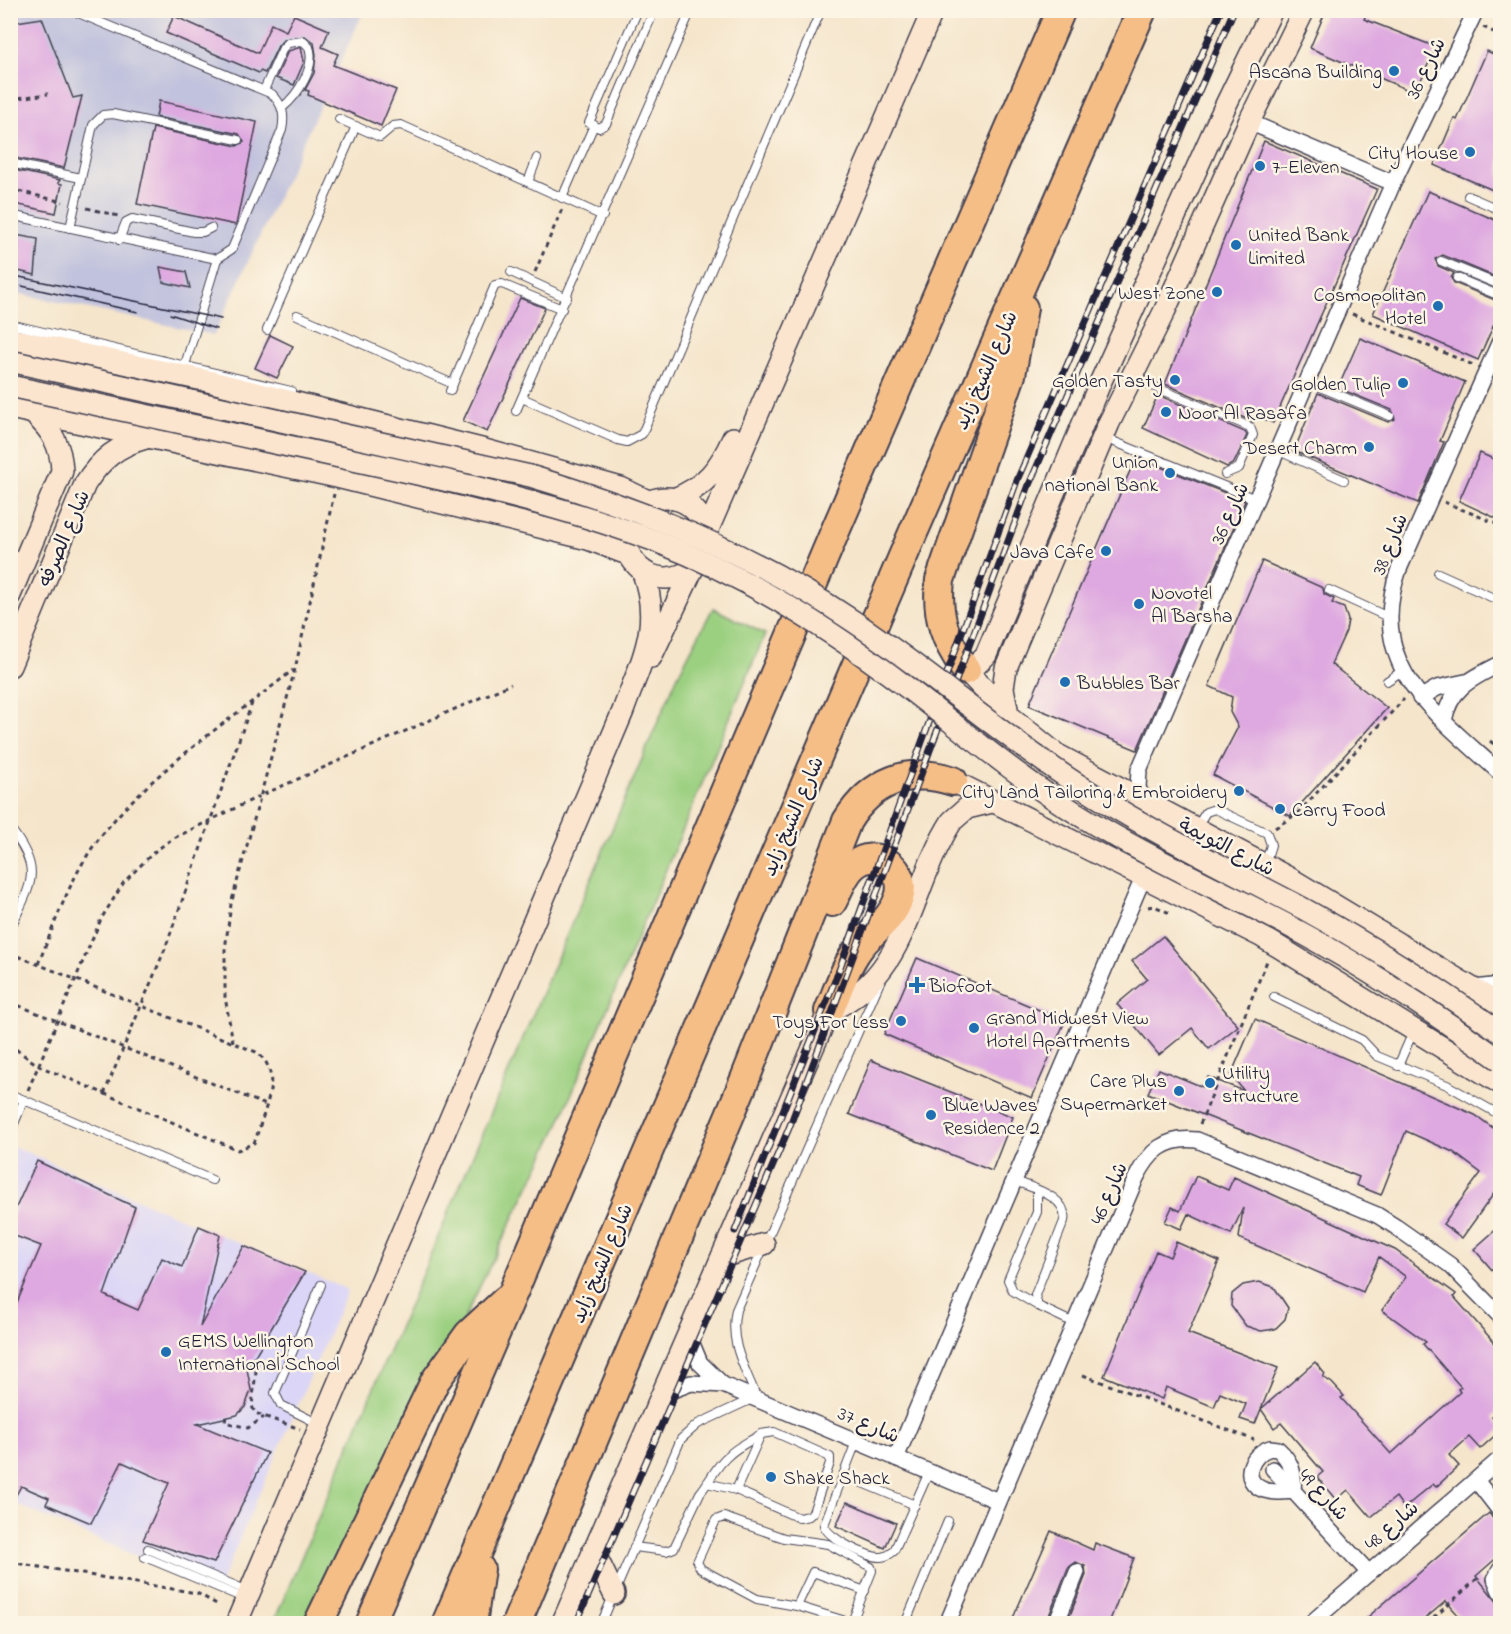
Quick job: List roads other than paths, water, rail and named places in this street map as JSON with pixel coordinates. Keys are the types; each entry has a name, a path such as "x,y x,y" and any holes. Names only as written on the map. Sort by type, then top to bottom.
{"highway":[{"path":"370,1623 512,1295 836,529 1061,10"},
{"name":"شارع الشيخ زايد","path":"446,1623 895,575 1142,10"},
{"path":"966,670 954,653 942,627 938,599 940,580 1011,375 1021,329 1024,283"},
{"path":"516,1623 745,1079 847,821 855,808 878,787 892,780 922,774 953,781"},
{"path":"745,1079 848,872 853,865 869,858 886,861 898,873 902,882 899,899 886,920 853,956 829,1011"},
{"path":"318,1623 440,1373 469,1334 512,1295"},
{"path":"472,1623 483,1539"}],"street":[{"path":"236,1623 623,711 648,643 652,618 650,592 626,534 629,524 641,507 650,502 674,499 691,492 719,467 918,10"},
{"path":"623,711 678,606 694,566 705,546 706,534 933,10"},
{"path":"966,670 986,655 1100,383 1219,119 1272,10"},
{"path":"1284,10 1242,95 1242,109 1249,122 1393,183"},
{"path":"1008,715 1003,688 1006,668 1104,437 1249,122 1304,10"},
{"name":"شارع 36","path":"1139,770 1258,500 1393,183 1476,10"},
{"path":"10,339 208,381 485,450 632,492 650,502"},
{"name":"شارع 38","path":"1500,341 1396,579 1390,618 1395,651 1402,671 1417,693 1500,774"},
{"path":"10,360 530,476 599,497 678,526 734,552 852,619 1074,783 1126,815 1307,911 1375,950 1500,1032"},
{"path":"10,387 534,501 599,520 713,566 782,603 839,639 1062,804 1114,836 1293,928 1453,1027 1500,1060"},
{"path":"10,408 337,477 595,541 663,578 685,573 694,566"},
{"name":"شارع الصرفه","path":"10,595 62,471 61,454 56,438 33,413"},
{"name":"شارع الصرفه","path":"10,666 85,484 95,468 115,450 147,438"},
{"path":"674,499 683,502 699,515 706,534"},
{"path":"1417,693 1465,682 1500,664"},
{"name":"شارع الثويمة","path":"966,670 1008,715 1056,754 1317,894 1500,1005"},
{"path":"1444,721 1453,695 1465,682"},
{"path":"1111,784 1125,781 1139,770"},
{"path":"1139,770 1138,788 1146,804"},
{"path":"953,781 1143,878 1238,923 1415,1028 1500,1083"},
{"path":"562,1623 829,1011 856,997 888,963 952,821 967,808 992,802"},
{"path":"1238,923 1258,916 1270,904 1272,887 1265,865"},
{"path":"896,1458 1012,1180 1143,878"},
{"path":"1287,951 1279,926 1284,911 1296,900 1317,894"},
{"path":"1475,988 1500,985"},
{"name":"شارع 46","path":"952,1622 998,1502 1144,1162 1150,1154 1167,1142 1186,1139 1206,1143 1377,1215 1450,1265 1500,1316"},
{"path":"722,1257 764,1244"},
{"name":"شارع 37","path":"688,1334 700,1363 723,1385"},
{"name":"شارع 37","path":"662,1394 692,1383 723,1385 998,1502"},
{"path":"1270,1448 1278,1449 1293,1471 1293,1491 1276,1492 1261,1489 1251,1479 1249,1467 1256,1455 1270,1448"},
{"name":"شارع 48","path":"1310,1623 1495,1464"},
{"name":"شارع 49","path":"1273,1469 1369,1573"},
{"path":"1476,1480 1500,1510"},
{"path":"593,1550 614,1594"},
{"path":"1499,1571 1496,1583 1500,1591"},
{"path":"1056,1623 1077,1572"}],"lane":[{"path":"71,10 264,90 272,94 282,108 284,119 282,130 232,249 217,259 185,365"},
{"path":"638,10 590,123 602,128 606,124 651,18 650,10"},
{"path":"516,411 691,10"},
{"path":"522,398 618,440 627,442 642,434 821,10"},
{"path":"625,40 639,46"},
{"path":"264,90 283,48 288,43 303,41 309,46 310,62 301,86 282,108"},
{"path":"70,228 93,125 103,115 113,114 238,140"},
{"path":"339,119 380,137 393,126 401,125 603,216"},
{"path":"564,198 594,125"},
{"path":"267,330 356,126"},
{"path":"528,182 537,158"},
{"path":"10,162 81,178"},
{"path":"1468,196 1500,210"},
{"path":"10,215 217,259"},
{"path":"119,240 126,222 132,219 194,232 203,232 211,228"},
{"path":"1442,261 1500,285"},
{"path":"511,272 567,298"},
{"path":"1457,278 1500,296"},
{"path":"297,315 451,388 495,285 502,284 562,309"},
{"path":"10,324 289,390 350,417"},
{"path":"1132,378 1250,427 1253,435 1239,468 1225,474"},
{"path":"1308,382 1390,416"},
{"path":"1104,437 1258,500"},
{"path":"1279,451 1344,480"},
{"path":"1438,573 1500,601"},
{"path":"1329,590 1390,618"},
{"path":"1387,681 1402,671"},
{"path":"1195,829 1206,812 1215,808 1267,833 1271,845 1265,865"},
{"path":"10,828 27,851 32,874 10,928"},
{"path":"602,1623 681,1439 698,1424 754,1398 754,1391 735,1344 733,1327 736,1310 888,963"},
{"path":"1274,997 1362,1040 1377,1056 1447,1085 1500,1115"},
{"path":"1398,1066 1415,1028"},
{"path":"10,1095 212,1180"},
{"path":"10,1133 24,1100"},
{"path":"1012,1180 1058,1200 1065,1216 1035,1290 1038,1306"},
{"path":"1037,1191 1037,1212 1008,1280 1012,1291 1076,1324"},
{"path":"320,1425 281,1405 275,1393 321,1285"},
{"path":"634,1547 670,1550 677,1545 707,1483 728,1455 761,1434 774,1432 830,1457 813,1512 809,1516 799,1518 736,1490 707,1483"},
{"path":"736,1490 761,1434"},
{"path":"856,1442 824,1520 825,1531 833,1538 874,1557 885,1557 894,1551 929,1472"},
{"path":"1495,1464 1500,1483"},
{"path":"843,1475 915,1505"},
{"path":"724,1517 784,1538 828,1544 871,1567 872,1571 865,1591 854,1623 797,1606 757,1599 697,1566 697,1562 716,1520 724,1517"},
{"path":"905,1623 948,1521"},
{"path":"638,1538 659,1550"},
{"path":"146,1553 248,1596"},
{"path":"797,1606 813,1572 865,1591"}],"tram line":[{"path":"10,275 221,319"},
{"path":"22,286 138,312"},
{"path":"170,314 216,329"}],"railway":[{"path":"735,1231 838,973 1018,478 1221,10"},
{"path":"576,1624 789,1128 1029,485 1234,10"}],"place":[{"name":"Ascana Building","path":"1394,71"},
{"name":"City House","path":"1470,152"},
{"name":"7-Eleven","path":"1260,166"},
{"name":"United Bank Limited","path":"1236,245"},
{"name":"West Zone","path":"1217,292"},
{"name":"Cosmopolitan Hotel","path":"1438,306"},
{"name":"Golden Tasty","path":"1175,380"},
{"name":"Golden Tulip","path":"1403,383"},
{"name":"Noor Al Rasafa","path":"1166,412"},
{"name":"Desert Charm","path":"1369,447"},
{"name":"Union national Bank","path":"1170,473"},
{"name":"Java Cafe","path":"1106,551"},
{"name":"Novotel Al Barsha","path":"1139,604"},
{"name":"Bubbles Bar","path":"1065,682"},
{"name":"City Land Tailoring & Embroidery","path":"1239,791"},
{"name":"Carry Food","path":"1280,809"},
{"name":"Biofoot","path":"917,985"},
{"name":"Toys For Less","path":"901,1021"},
{"name":"Grand Midwest View Hotel Apartments","path":"974,1028"},
{"name":"Utility structure","path":"1210,1083"},
{"name":"Care Plus Supermarket","path":"1179,1091"},
{"name":"Blue Waves Residence 2","path":"931,1115"},
{"name":"GEMS Wellington International School","path":"166,1352"},
{"name":"Shake Shack","path":"771,1477"}]}
